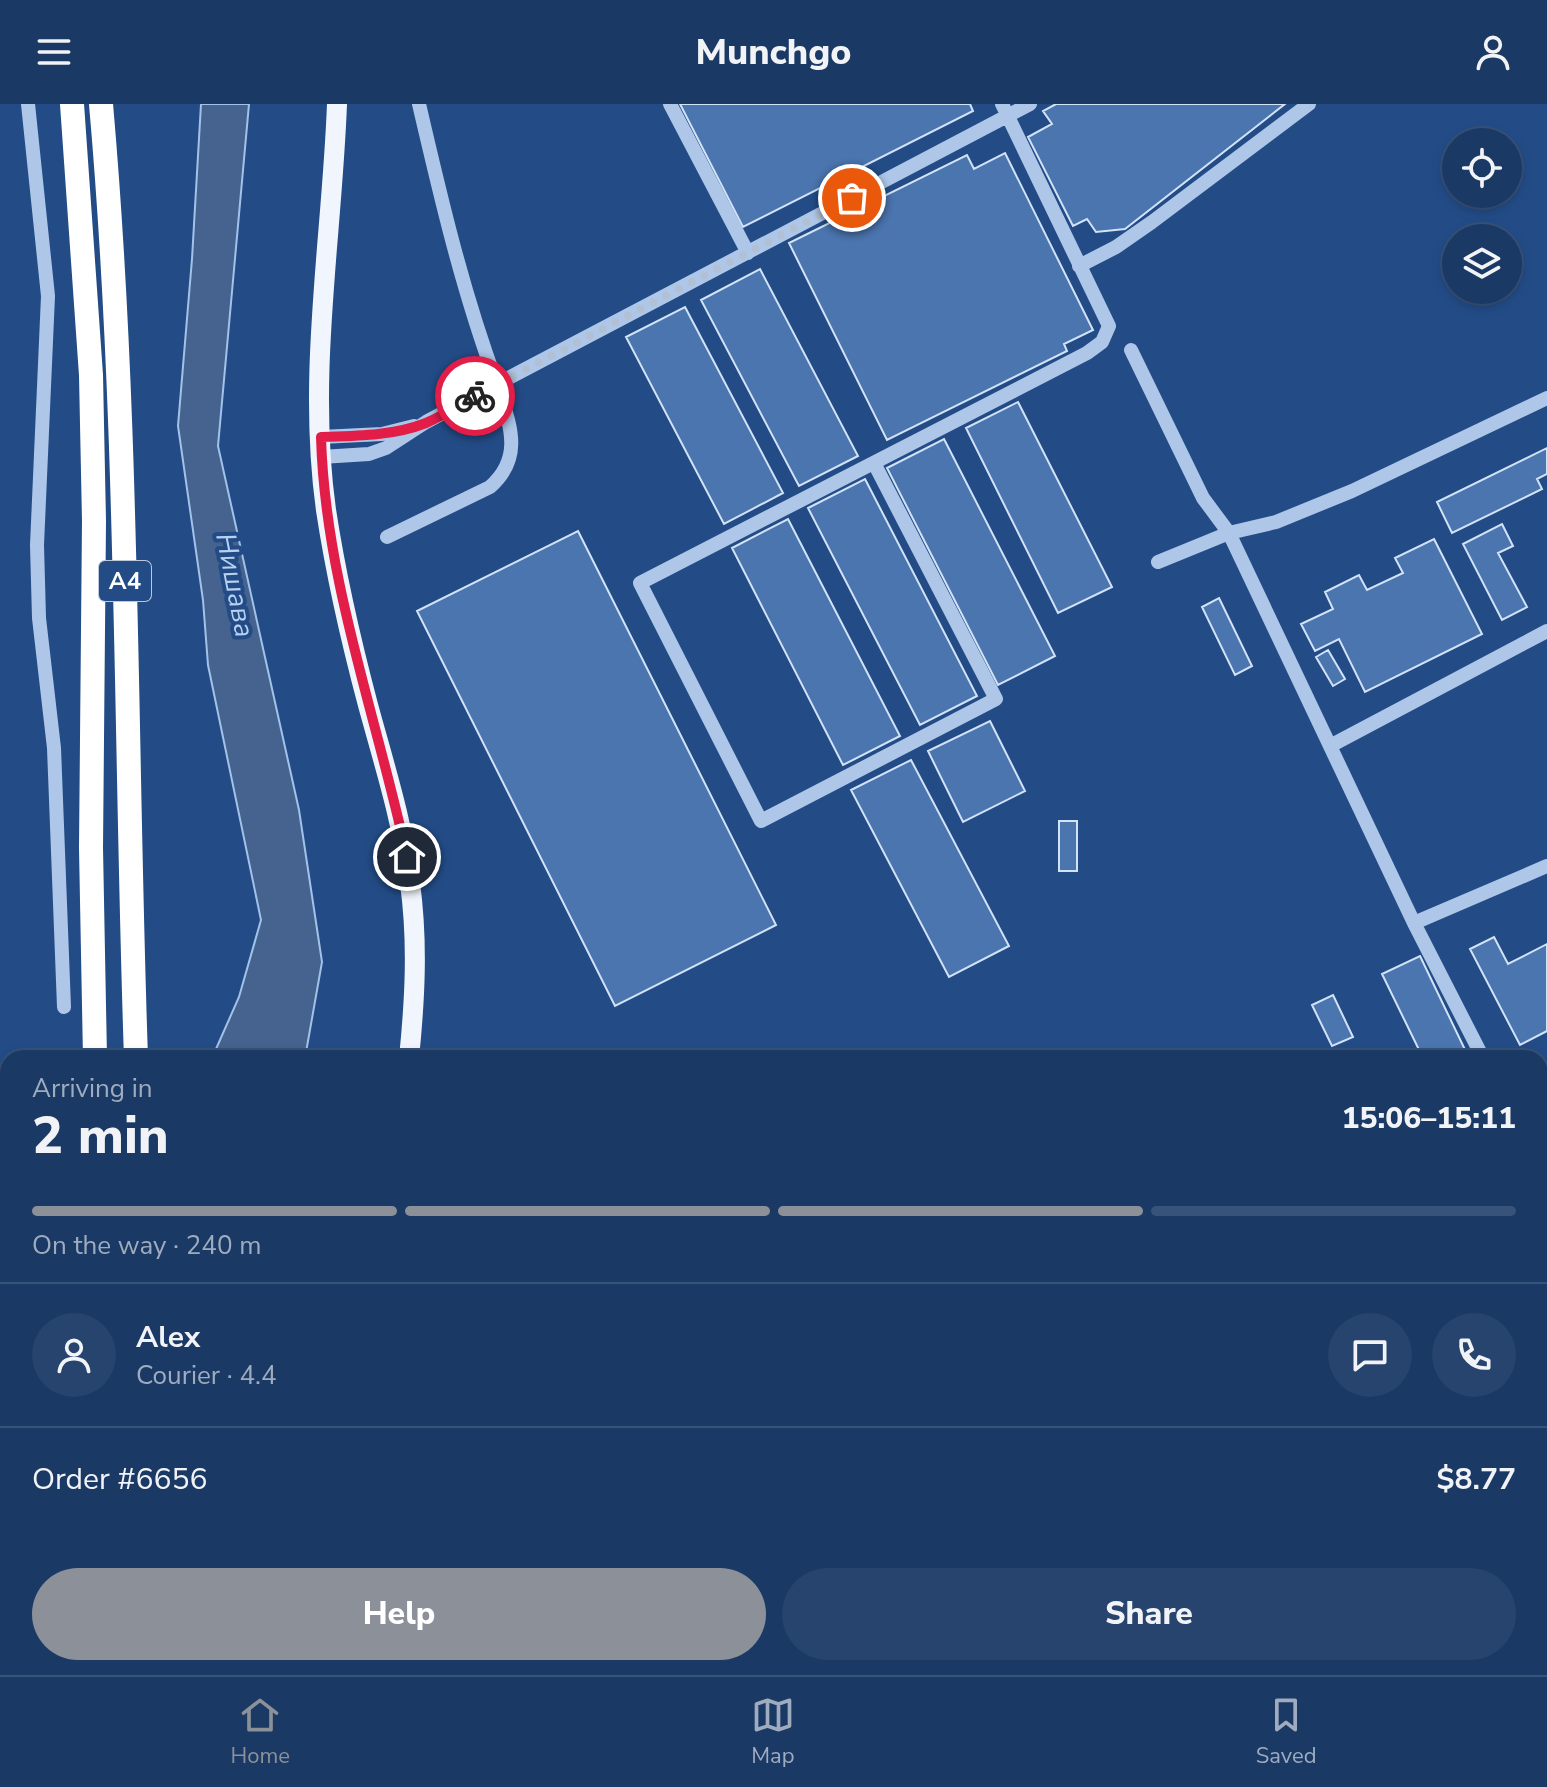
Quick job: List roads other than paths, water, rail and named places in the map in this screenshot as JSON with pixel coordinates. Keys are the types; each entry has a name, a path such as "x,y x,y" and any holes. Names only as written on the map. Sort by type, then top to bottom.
{"highway":[{"name":"A4","path":"72,104 91,375 94,521 91,848 95,1050"},
{"name":"A4","path":"101,104 108,179 123,480 136,1050"}],"main road":[{"path":"337,104 322,316 321,447 326,507 348,626 401,829 411,884 417,973 410,1050"}],"street":[{"path":"28,104 48,296 37,545 39,618 54,748 64,1007"},
{"path":"387,537 490,487 504,475 512,455 511,434 453,247 419,104"},
{"path":"670,104 748,253"},
{"path":"321,447 426,422 748,253 1005,110 1030,104"},
{"path":"1079,266 1116,247 1152,222 1309,104"},
{"path":"874,463 996,699 761,821 640,583 1087,353 1102,342 1109,326 1005,110"},
{"path":"1131,350 1203,498 1229,533 1414,923 1479,1050"},
{"path":"1158,562 1229,533 1276,522 1352,491 1547,398"},
{"path":"1330,746 1547,631"},
{"path":"1414,923 1547,866"}],"water":[{"name":"Нишава","path":"201,104 249,104 218,446 299,810 322,962 306,1050 216,1050 239,997 261,920 208,665 203,600 178,426"}]}
